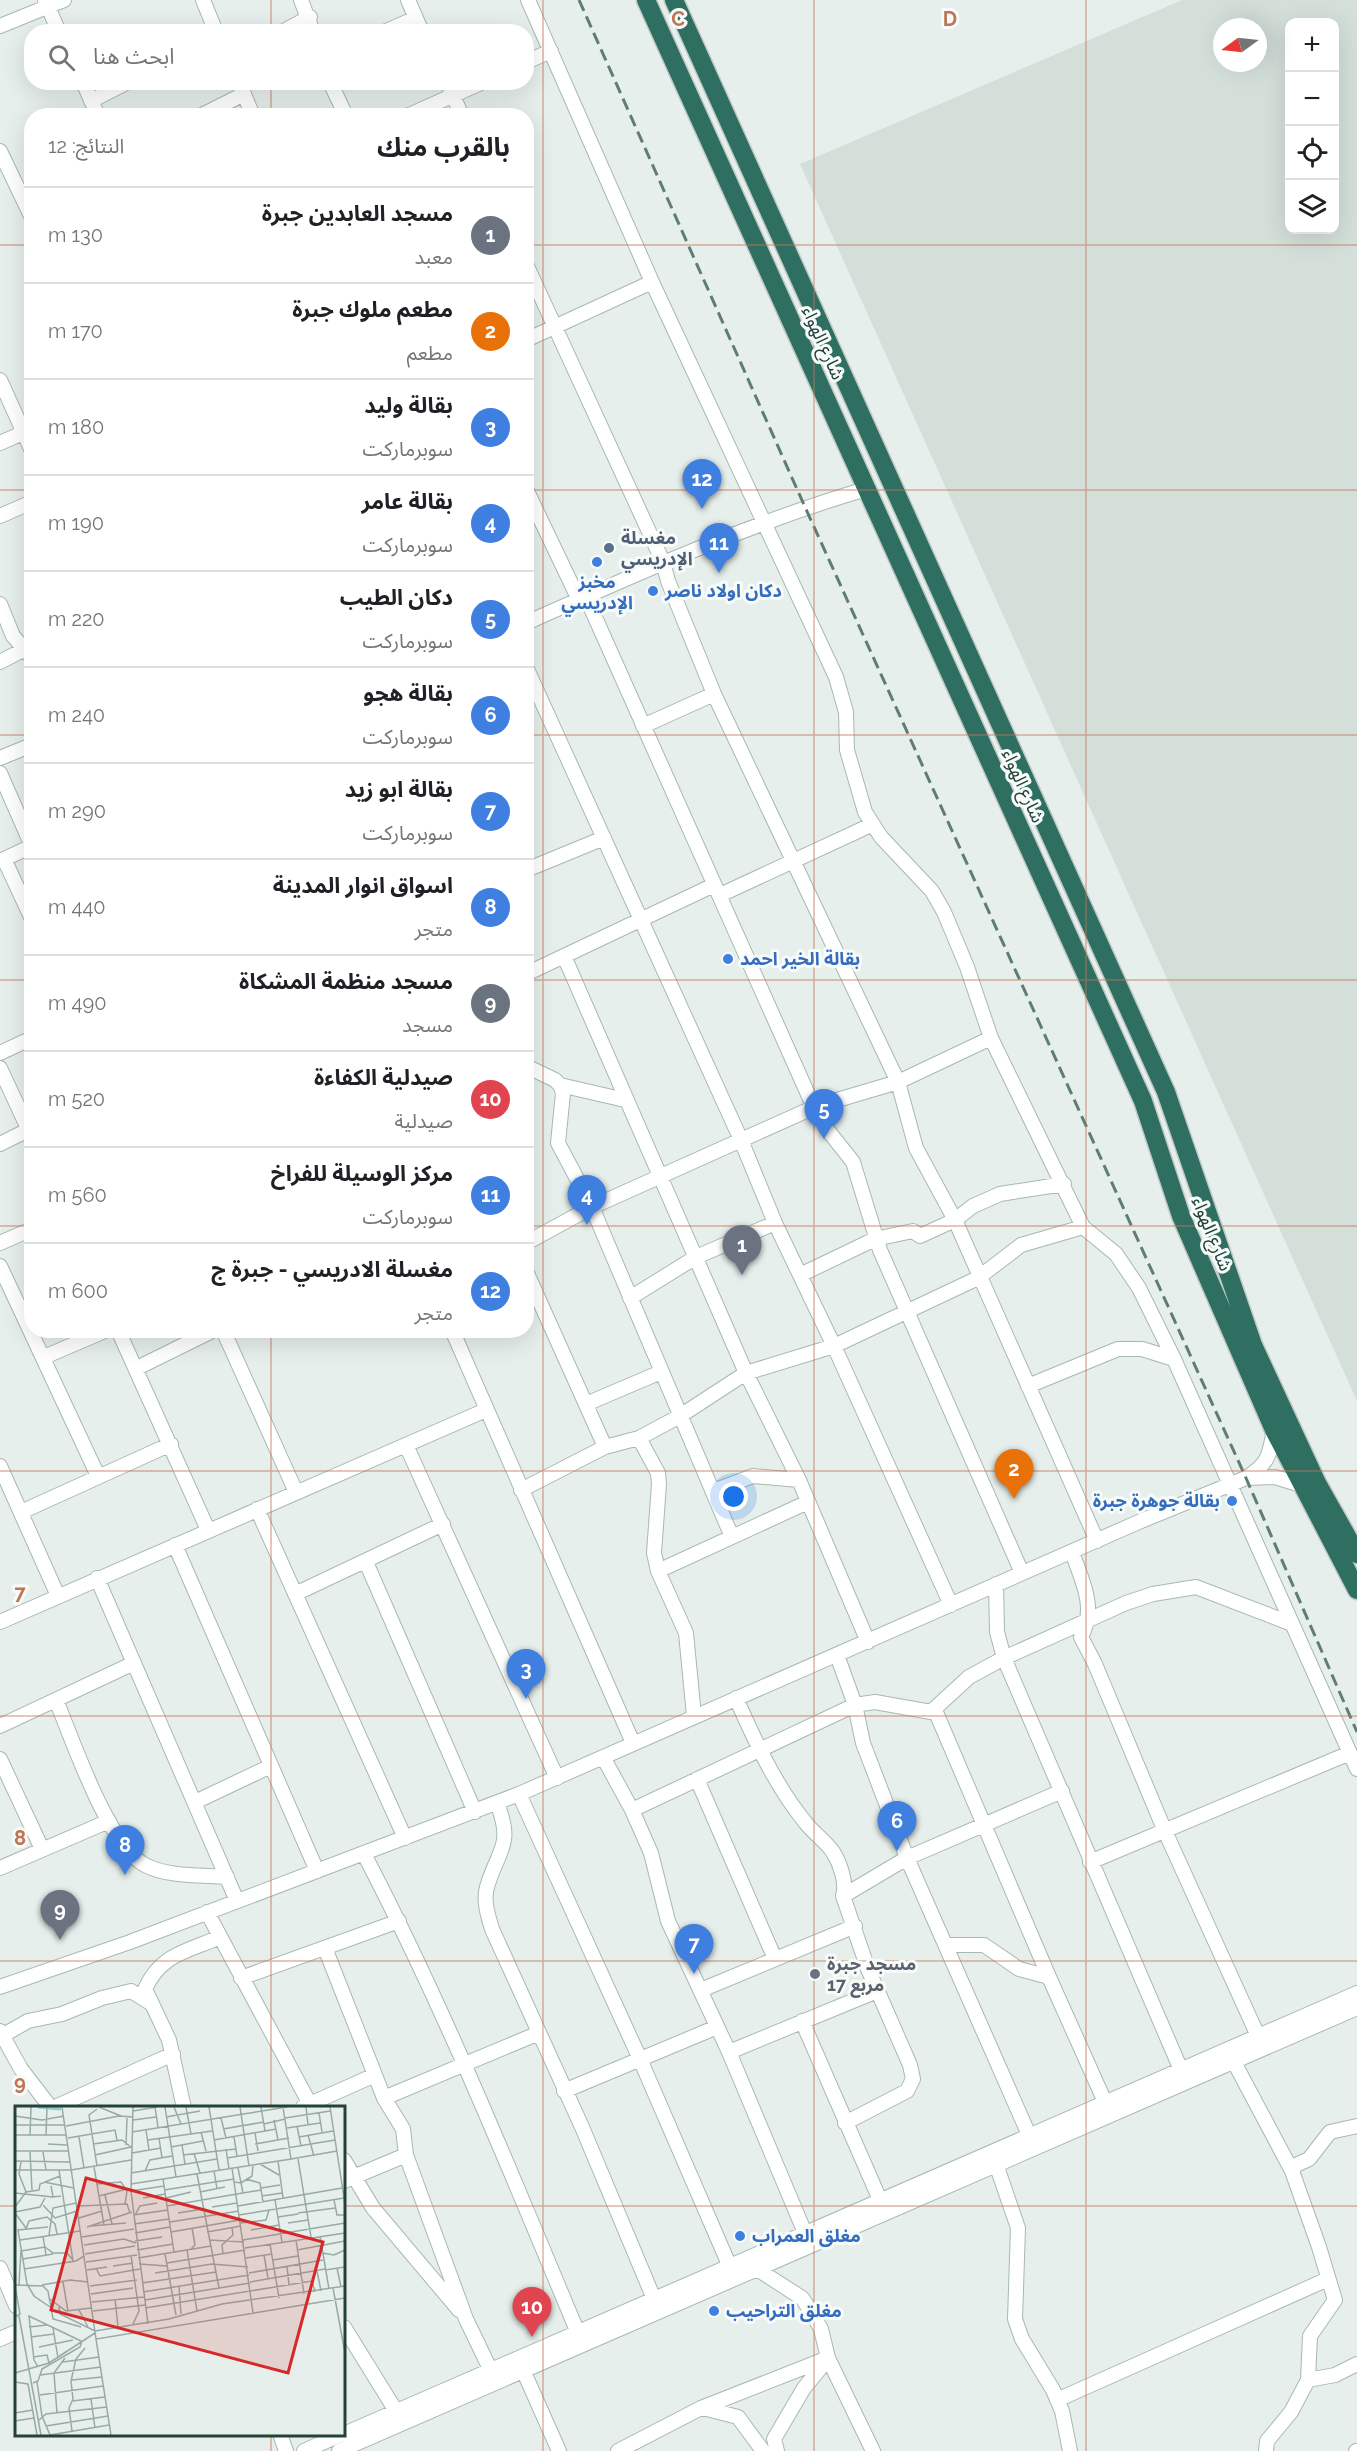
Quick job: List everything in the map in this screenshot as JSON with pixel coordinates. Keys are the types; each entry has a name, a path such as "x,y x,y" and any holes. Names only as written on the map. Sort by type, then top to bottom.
{"highway":[{"name":"شارع الهواء","path":"646,0 1143,1101 1181,1216 1274,1430 1357,1590"},
{"name":"شارع الهواء","path":"674,0 1166,1092 1253,1345 1317,1483 1357,1554"}],"street":[{"path":"0,26 46,3 64,0"},
{"path":"202,0 212,24"},
{"path":"301,0 311,24"},
{"path":"408,0 419,24"},
{"path":"528,0 652,282 843,694 847,750 855,784 871,825 917,872 944,912 967,967 991,1038 1083,1227 1116,1254 1128,1268 1174,1359 1357,1769"},
{"path":"46,3 55,24"},
{"path":"297,24 310,17"},
{"path":"402,24 416,18"},
{"path":"534,58 551,51"},
{"path":"86,90 94,108"},
{"path":"91,101 112,90"},
{"path":"212,108 239,90"},
{"path":"243,90 251,108"},
{"path":"334,90 342,108"},
{"path":"450,90 458,108"},
{"path":"425,108 466,90"},
{"path":"0,151 24,201"},
{"path":"534,336 652,282"},
{"path":"534,283 663,562 668,582 714,694 898,1082 916,1148 955,1220 978,1278 1097,1541"},
{"path":"0,380 24,425"},
{"path":"0,443 24,432"},
{"path":"534,619 663,562 762,522 866,489"},
{"path":"534,505 582,598 643,726 811,1101 817,1106 826,1128 853,1162 865,1194 875,1239 1022,1573"},
{"path":"0,516 24,506"},
{"path":"0,604 5,619 24,649"},
{"path":"0,662 24,655"},
{"path":"534,685 741,1140 775,1223 834,1346 951,1605"},
{"path":"643,726 714,694"},
{"path":"0,758 24,748"},
{"path":"0,773 24,828"},
{"path":"534,970 639,920 795,861 871,825"},
{"path":"534,867 603,838"},
{"path":"24,850 2,860 24,903"},
{"path":"564,956 625,1100 746,1373 799,1480 868,1642"},
{"path":"534,1239 592,1208 817,1106 898,1082 991,1038"},
{"path":"0,1053 24,1042"},
{"path":"0,1068 24,1121"},
{"path":"534,1070 555,1080 560,1085 563,1093 558,1143 592,1208 732,1537"},
{"path":"560,1085 625,1100"},
{"path":"0,1144 24,1136"},
{"path":"800,1275 875,1239 913,1232 920,1236 955,1220 973,1206 1000,1194 1064,1184"},
{"path":"630,1298 696,1257 775,1223"},
{"path":"521,1490 605,1447 639,1438 680,1416 746,1373 834,1346 978,1278 1021,1245 1083,1227"},
{"path":"0,1243 24,1232"},
{"path":"0,1266 24,1316"},
{"path":"534,1288 605,1447"},
{"path":"35,1338 98,1476"},
{"path":"44,1357 88,1338"},
{"path":"122,1338 208,1530"},
{"path":"137,1368 198,1338"},
{"path":"227,1338 296,1491"},
{"path":"455,1338 633,1743"},
{"path":"1028,1386 1118,1349 1142,1349 1174,1359"},
{"path":"586,1404 661,1372"},
{"path":"0,1622 486,1410"},
{"path":"2,1982 207,1912 475,1812 868,1642 996,1584 1246,1479 1268,1460 1274,1430"},
{"path":"639,1438 658,1473 654,1553 658,1571 686,1633 694,1716"},
{"path":"21,1512 171,1444"},
{"path":"406,1445 557,1778"},
{"path":"0,1466 58,1596"},
{"path":"713,1491 753,1476 799,1480"},
{"path":"1246,1479 1275,1477 1301,1485"},
{"path":"658,1571 808,1502"},
{"path":"257,1509 405,1838"},
{"path":"295,1594 443,1524"},
{"path":"176,1545 317,1871"},
{"path":"1072,1552 1087,1597 1089,1621 1081,1637 1095,1664 1164,1829 1258,2036"},
{"path":"366,1562 475,1812"},
{"path":"97,1578 237,1901"},
{"path":"996,1584 997,1632 1004,1658 1181,2070"},
{"path":"632,1810 855,1705 875,1702 926,1712 935,1710 969,1677 1004,1658 1140,1598 1196,1587 1292,1624"},
{"path":"837,1655 855,1705 863,1743 907,1858 1029,2135"},
{"path":"0,1726 134,1663"},
{"path":"736,1698 760,1750 806,1824 833,1852 842,1878 843,1896 878,1991 908,2058 913,2079 907,2091 845,2122"},
{"path":"56,1700 109,1821 128,1853 146,1866 161,1870 227,1877"},
{"path":"935,1710 1049,1977 1106,2102"},
{"path":"1090,1862 1164,1829 1350,1753"},
{"path":"603,1757 632,1810 657,1870 668,1921 729,2052 805,2233"},
{"path":"0,1759 42,1849"},
{"path":"195,1802 271,1766"},
{"path":"697,1779 775,1959"},
{"path":"843,1896 907,1858 1062,1791"},
{"path":"519,1794 640,2059 730,2267"},
{"path":"497,1803 505,1822 505,1839 486,1888 487,1909 498,1945 582,2127 654,2299"},
{"path":"0,1868 109,1821"},
{"path":"364,1854 399,1921 464,2063 578,2332"},
{"path":"207,1912 308,2106 375,2075"},
{"path":"241,1978 399,1921"},
{"path":"701,1990 855,1926"},
{"path":"184,2106 170,2040 145,1989 158,1966 220,1937"},
{"path":"946,1945 984,1945 1019,1969 1049,1977"},
{"path":"325,1948 384,2098 403,2129 406,2155 466,2319 491,2371"},
{"path":"50,2106 21,2069 1,2034 28,2021 62,2013 102,1998 131,1991 152,2004"},
{"path":"729,2052 878,1991"},
{"path":"345,2433 1357,1993"},
{"path":"339,2451 1357,2008"},
{"path":"802,2021 880,2200"},
{"path":"564,2091 717,2027"},
{"path":"384,2098 539,2033"},
{"path":"56,2106 173,2054"},
{"path":"1234,2062 1292,2171 1335,2300 1310,2336 1308,2380 1291,2412 1267,2441 1266,2451"},
{"path":"1292,2171 1296,2165 1310,2159 1330,2132 1357,2126"},
{"path":"406,2155 348,2179 466,2319"},
{"path":"996,2164 1018,2228 1015,2319 1022,2339 1057,2400 1070,2451"},
{"path":"0,2268 15,2304"},
{"path":"757,2269 802,2298 821,2329 828,2358 873,2451"},
{"path":"1057,2400 1328,2279"},
{"path":"345,2329 396,2412"},
{"path":"0,2339 15,2332"},
{"path":"618,2451 701,2408 828,2358"},
{"path":"777,2451 774,2439 804,2388 828,2358"},
{"path":"1308,2380 1335,2375 1357,2364"},
{"path":"523,2370 559,2451"},
{"path":"701,2408 717,2410 738,2417 763,2451"},
{"path":"281,2436 286,2451"},
{"path":"304,2451 338,2436"}],"shaded area":[{"path":"1182,0 1357,0 1357,1401 800,164"}],"railway":[{"path":"579,0 805,507 1246,1478 1357,1732"}],"place":[{"name":"مغسلة الادريسي - جبرة ج","path":"702,509"},
{"name":"مغسلة الإدريسي","path":"609,548"},
{"name":"مخبز الإدريسي","path":"597,562"},
{"name":"مركز الوسيلة للفراخ","path":"719,573"},
{"name":"دكان اولاد ناصر","path":"653,591"},
{"name":"بقالة الخير احمد","path":"728,959"},
{"name":"دكان الطيب","path":"824,1139"},
{"name":"بقالة عامر","path":"587,1225"},
{"name":"مسجد العابدين جبرة","path":"742,1275"},
{"name":"مطعم ملوك جبرة","path":"1014,1499"},
{"name":"بقالة جوهرة جبرة","path":"1232,1501"},
{"name":"بقالة وليد","path":"526,1699"},
{"name":"بقالة هجو","path":"897,1851"},
{"name":"اسواق انوار المدينة","path":"125,1875"},
{"name":"مسجد منظمة المشكاة","path":"60,1940"},
{"name":"بقالة ابو زيد","path":"694,1974"},
{"name":"مسجد جبرة مربع 17","path":"815,1974"},
{"name":"مغلق العمراب","path":"740,2236"},
{"name":"مغلق التراحيب","path":"714,2311"},
{"name":"صيدلية الكفاءة","path":"532,2337"}]}
